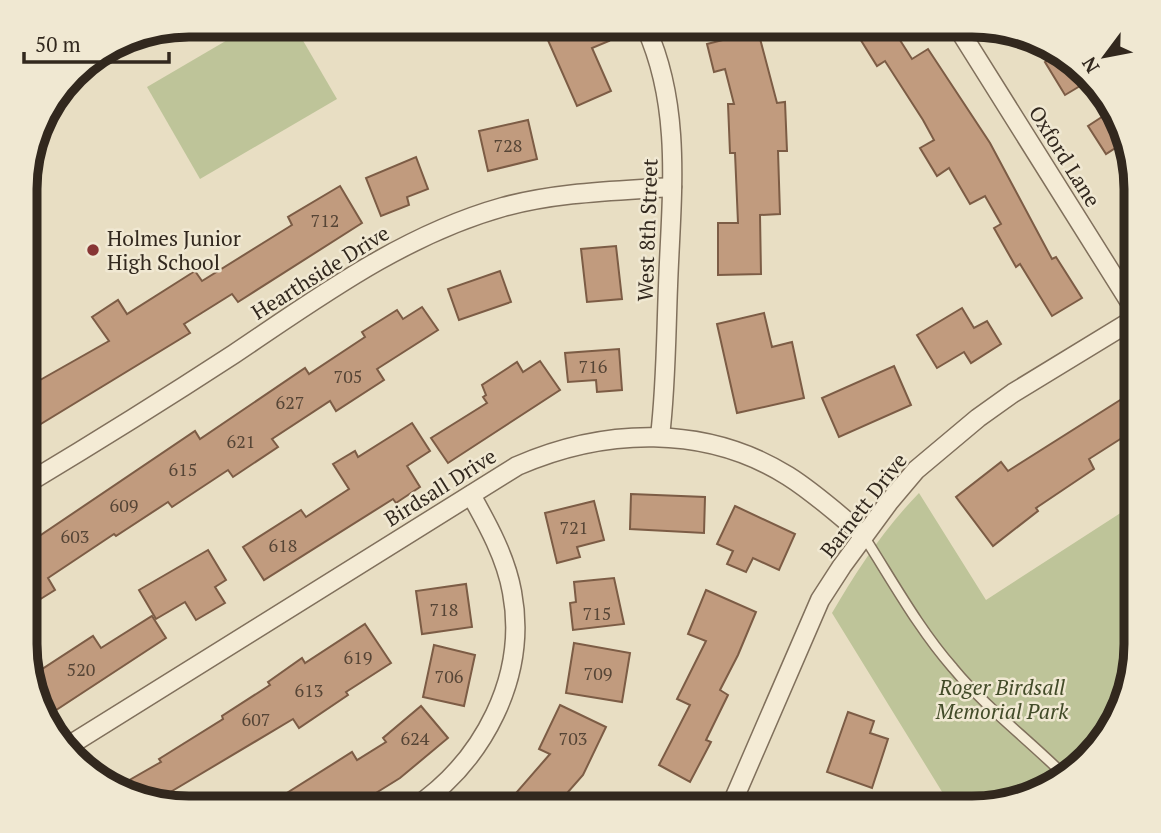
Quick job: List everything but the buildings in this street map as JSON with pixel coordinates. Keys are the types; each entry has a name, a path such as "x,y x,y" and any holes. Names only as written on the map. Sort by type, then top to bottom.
{"street":[{"name":"West 8th Street","path":"649,37 668,96 671,125 672,187 660,436"},
{"name":"Oxford Lane","path":"964,37 1124,293"},
{"name":"Hearthside Drive","path":"37,477 151,409 355,274 425,236 503,207 540,199 581,192 672,187"},
{"name":"Barnett Drive","path":"735,796 820,600 863,535 916,470 978,418 1013,393 1124,325"},
{"name":"Birdsall Drive","path":"73,743 517,466 571,446 630,437 660,436 709,444 758,460 786,475 863,535"},
{"path":"429,796 449,780 476,749 489,729 509,677 513,649 513,594 495,541 471,495"}],"lane":[{"path":"863,535 923,629 951,667 1058,770"}],"green space":[{"path":"232,37 301,37 337,99 200,179 147,87"},
{"name":"Roger Birdsall Memorial Park","path":"919,493 986,600 1124,511 1124,654 1119,684 1113,702 1093,737 1057,771 1040,781 1002,793 945,796 832,613 851,581 894,521"}],"place":[{"name":"Holmes Junior High School","path":"93,250"}]}
